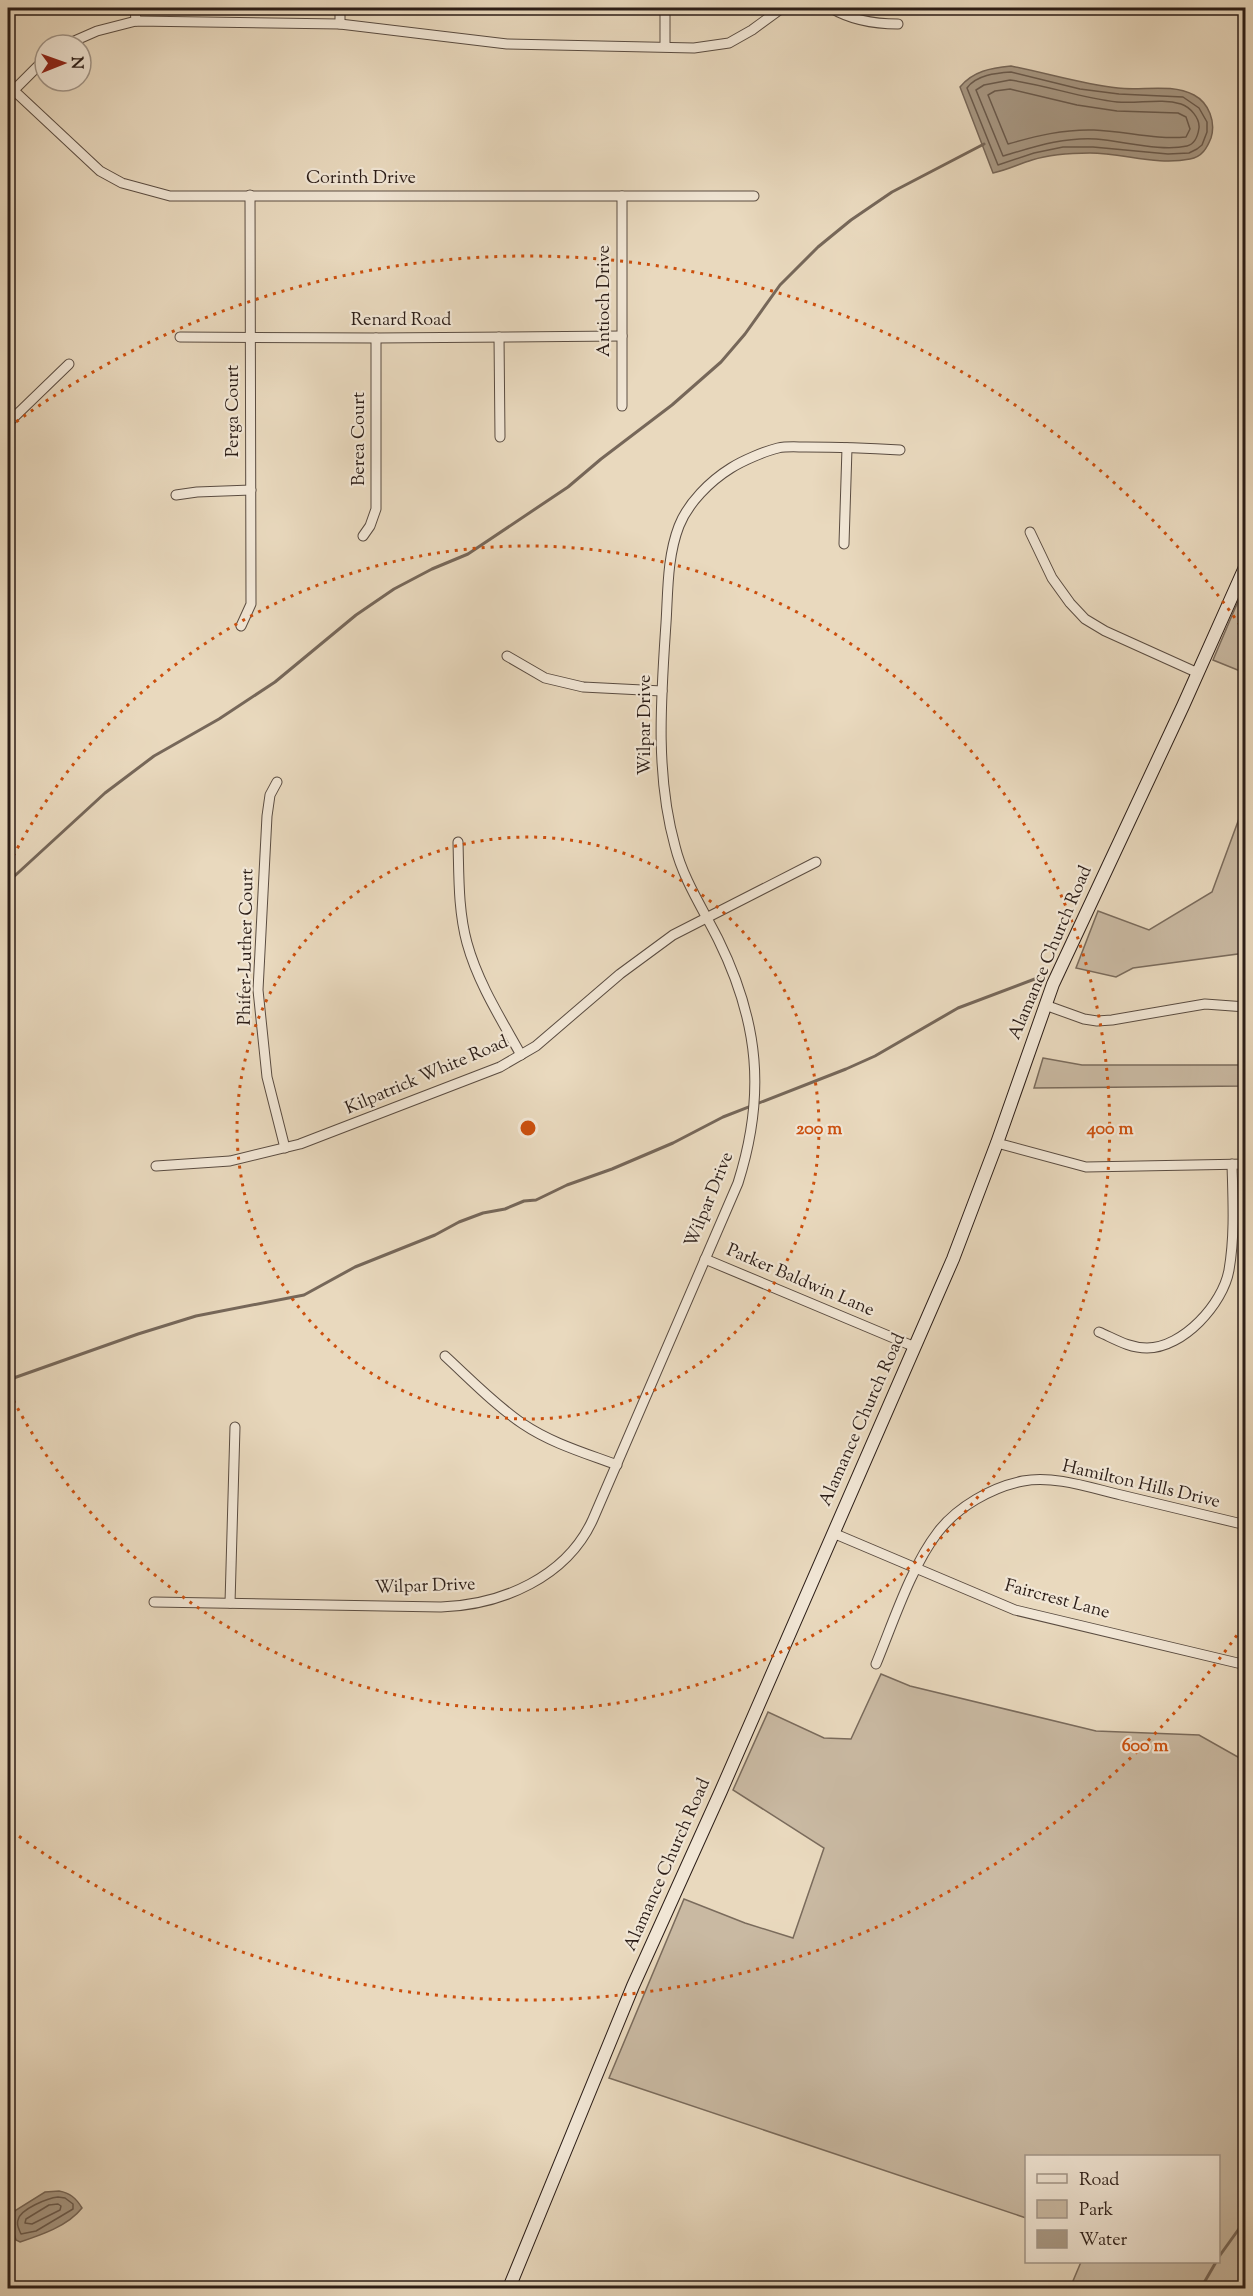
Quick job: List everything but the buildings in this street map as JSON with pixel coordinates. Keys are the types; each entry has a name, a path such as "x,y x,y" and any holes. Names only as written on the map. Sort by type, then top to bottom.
{"main road":[{"name":"Alamance Church Road","path":"509,2289 633,1986 953,1259 997,1143 1045,1005 1077,930 1198,673 1245,565"}],"street":[{"path":"135,8 136,21"},
{"path":"340,8 340,24"},
{"path":"665,8 665,46"},
{"path":"92,33 136,21 340,24 507,44 694,48 729,43 752,30 782,8"},
{"path":"831,8 857,19 898,24"},
{"path":"11,88 33,69"},
{"name":"Corinth Drive","path":"11,88 100,171 122,183 170,196 754,196"},
{"name":"Perga Court","path":"241,626 251,604 250,195"},
{"name":"Antioch Drive","path":"622,196 622,406"},
{"name":"Renard Road","path":"180,337 622,336"},
{"path":"499,337 500,437"},
{"name":"Berea Court","path":"363,536 370,526 376,509 376,338"},
{"path":"8,423 69,364"},
{"name":"Wilpar Drive","path":"154,1602 441,1607 474,1605 500,1598 541,1577 572,1551 591,1524 738,1183 753,1125 756,1086 754,1046 746,1007 718,939 675,850 666,813 662,778 662,691 670,564 679,526 700,493 731,467 779,448 900,450"},
{"path":"844,544 847,448"},
{"path":"176,495 251,490"},
{"path":"1030,532 1052,578 1085,619 1105,631 1198,673"},
{"path":"507,656 545,678 583,687 662,691"},
{"name":"Phifer-Luther Court","path":"277,782 270,795 267,816 258,990 267,1077 285,1148"},
{"path":"458,842 461,914 467,942 484,988 520,1055"},
{"name":"Kilpatrick White Road","path":"156,1166 230,1161 285,1148 406,1105 500,1067 536,1046 646,953 673,935 816,862"},
{"path":"1045,1005 1084,1019 1097,1021 1205,1004 1245,1007"},
{"path":"997,1143 1086,1167 1245,1164"},
{"path":"1099,1332 1125,1345 1148,1348 1169,1344 1190,1330 1207,1312 1221,1292 1228,1272 1234,1226 1232,1164"},
{"name":"Parker Baldwin Lane","path":"705,1259 915,1347"},
{"path":"446,1356 523,1424 556,1442 617,1465"},
{"path":"230,1603 235,1427"},
{"name":"Hamilton Hills Drive","path":"876,1664 917,1568 938,1531 960,1511 982,1496 1023,1481 1040,1480 1073,1484 1245,1525"},
{"name":"Faircrest Lane","path":"833,1533 1015,1610 1245,1665"}],"green space":[{"path":"1245,585 1246,673 1213,660"},
{"path":"1240,816 1246,818 1245,953 1133,968 1116,977 1076,968 1098,911 1149,930 1212,892"},
{"path":"1043,1058 1082,1065 1245,1065 1245,1086 1034,1088"},
{"path":"881,1674 910,1686 1096,1731 1199,1735 1245,1761 1245,2288 1070,2288 1081,2263 1220,2263 1220,2155 1025,2155 1025,2218 609,2078 684,1899 745,1923 793,1938 824,1848 733,1790 768,1712 824,1738 851,1739"}],"water":[{"path":"1011,66 1104,86 1127,89 1166,88 1185,91 1199,98 1210,113 1213,126 1211,138 1204,152 1190,159 1178,161 1090,153 1068,154 1039,158 993,173 960,87 971,77 983,71"},
{"path":"59,2191 72,2196 82,2208 69,2220 54,2229 20,2242 16,2240 11,2224 12,2214 45,2192"}],"waterway":[{"path":"8,882 105,793 154,756 219,719 275,682 356,615 394,589 432,569 468,554 568,487 672,405 721,362 745,334 780,285 818,247 851,220 892,192 984,144"},
{"path":"8,1380 196,1316 304,1295 355,1267 435,1235 459,1222 524,1201 536,1200 567,1185 673,1143 723,1117 846,1069 875,1056 958,1008 1040,977"},
{"path":"1220,2255 1246,2219"},
{"path":"1201,2288 1215,2263"}]}
